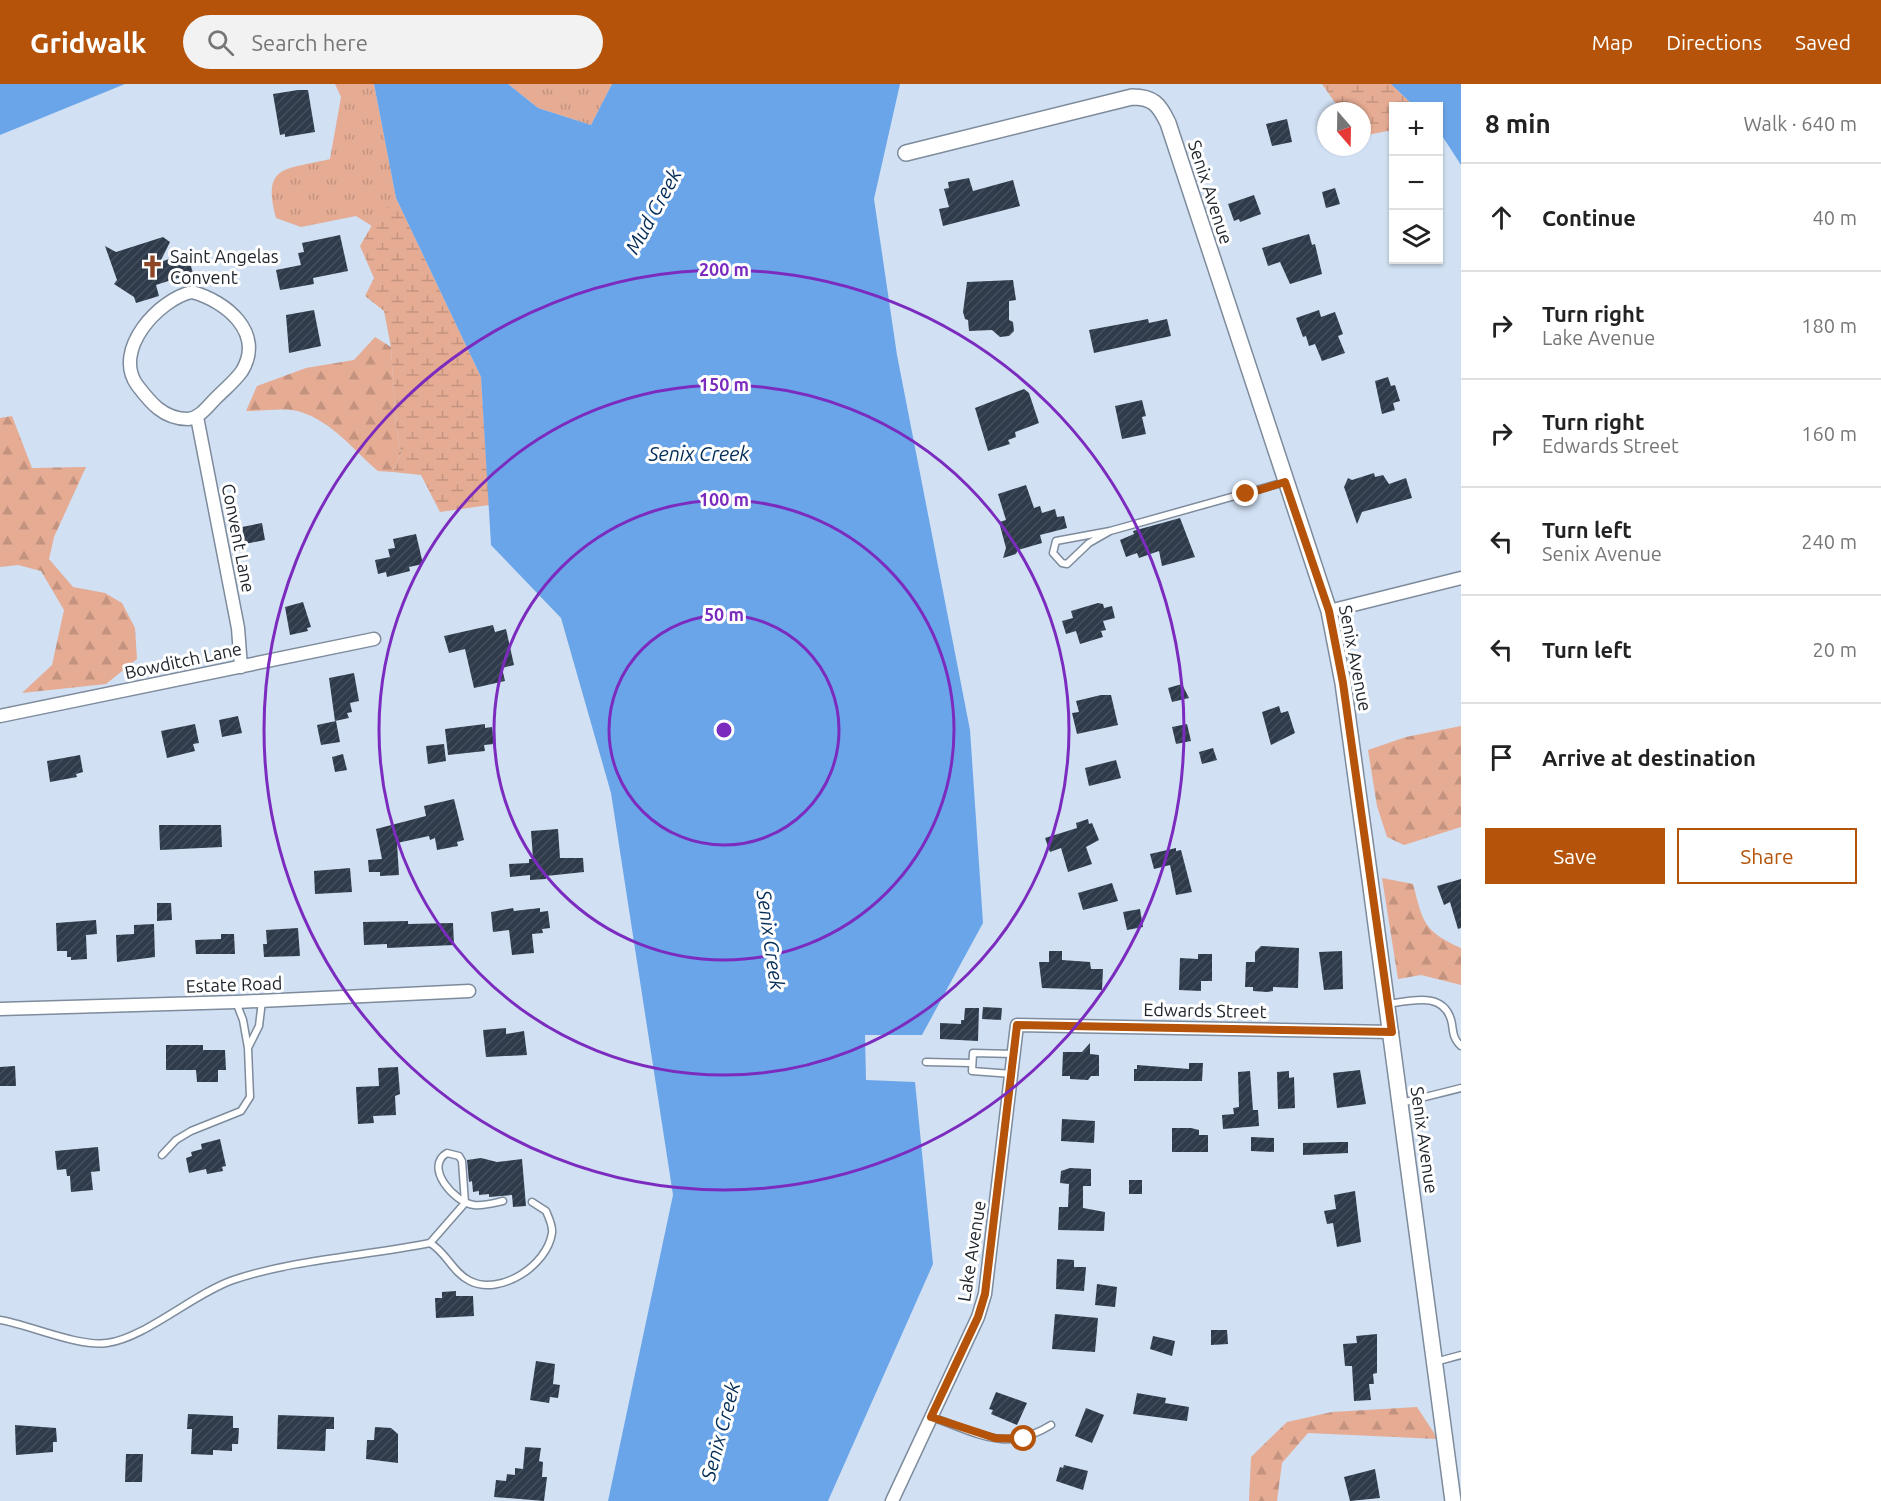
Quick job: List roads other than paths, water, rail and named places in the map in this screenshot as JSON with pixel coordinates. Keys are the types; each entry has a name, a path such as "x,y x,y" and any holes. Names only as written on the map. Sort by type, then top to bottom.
{"street":[{"name":"Senix Avenue","path":"906,153 1132,97 1147,97 1155,101 1168,123 1329,611 1343,683 1392,1032 1453,1501"},
{"path":"192,292 209,296 230,309 240,321 249,349 243,370 197,417 187,419 166,414 151,404 133,379 130,365 133,345 140,332 160,309 178,295 192,292"},
{"name":"Convent Lane","path":"197,417 238,628 241,667"},
{"path":"1329,611 1461,578"},
{"name":"Bowditch Lane","path":"0,716 374,639"},
{"name":"Estate Road","path":"0,1009 236,1002 469,991"},
{"name":"Edwards Street","path":"1017,1025 1392,1032"},
{"name":"Lake Avenue","path":"892,1501 978,1317 985,1294 1013,1074 1017,1025"}],"lane":[{"path":"1110,531 1089,543 1067,564 1053,553 1056,541 1066,537 1110,531 1285,482"},
{"path":"1388,1004 1423,1000 1444,1006 1449,1012 1454,1037 1461,1046"},
{"path":"248,1048 259,1026 262,1001"},
{"path":"162,1155 176,1140 191,1131 232,1116 247,1105 250,1097 248,1048 243,1020 236,1002"},
{"path":"1013,1074 972,1071 970,1063 973,1053 1015,1054"},
{"path":"926,1062 970,1063"},
{"path":"1401,1103 1461,1088"},
{"path":"0,1320 84,1341 108,1343 135,1332 234,1280 318,1261 430,1243 465,1203 462,1161 459,1155 447,1153 440,1160 438,1172 444,1182 465,1203 476,1206 503,1201"},
{"path":"430,1243 471,1282 493,1286 502,1285 531,1266 546,1249 552,1235 546,1211 532,1202"},
{"path":"1435,1362 1461,1355"},
{"path":"931,1417 1011,1441 1024,1439 1051,1425"}],"water":[{"path":"0,84 125,84 0,135"},
{"name":"Senix Creek","path":"374,84 508,84 538,108 591,125 612,84 900,84 874,199 897,355 970,730 983,923 922,1035 865,1035 866,1080 915,1082 933,1264 828,1501 608,1501 673,1195 611,793 561,618 491,545 481,377 396,198"},
{"path":"1391,84 1461,84 1461,165 1443,137 1443,102 1410,102"}],"place":[{"name":"Saint Angelas Convent","path":"152,266"}],"water label":[{"name":"Mud Creek","path":"653,211"}]}
